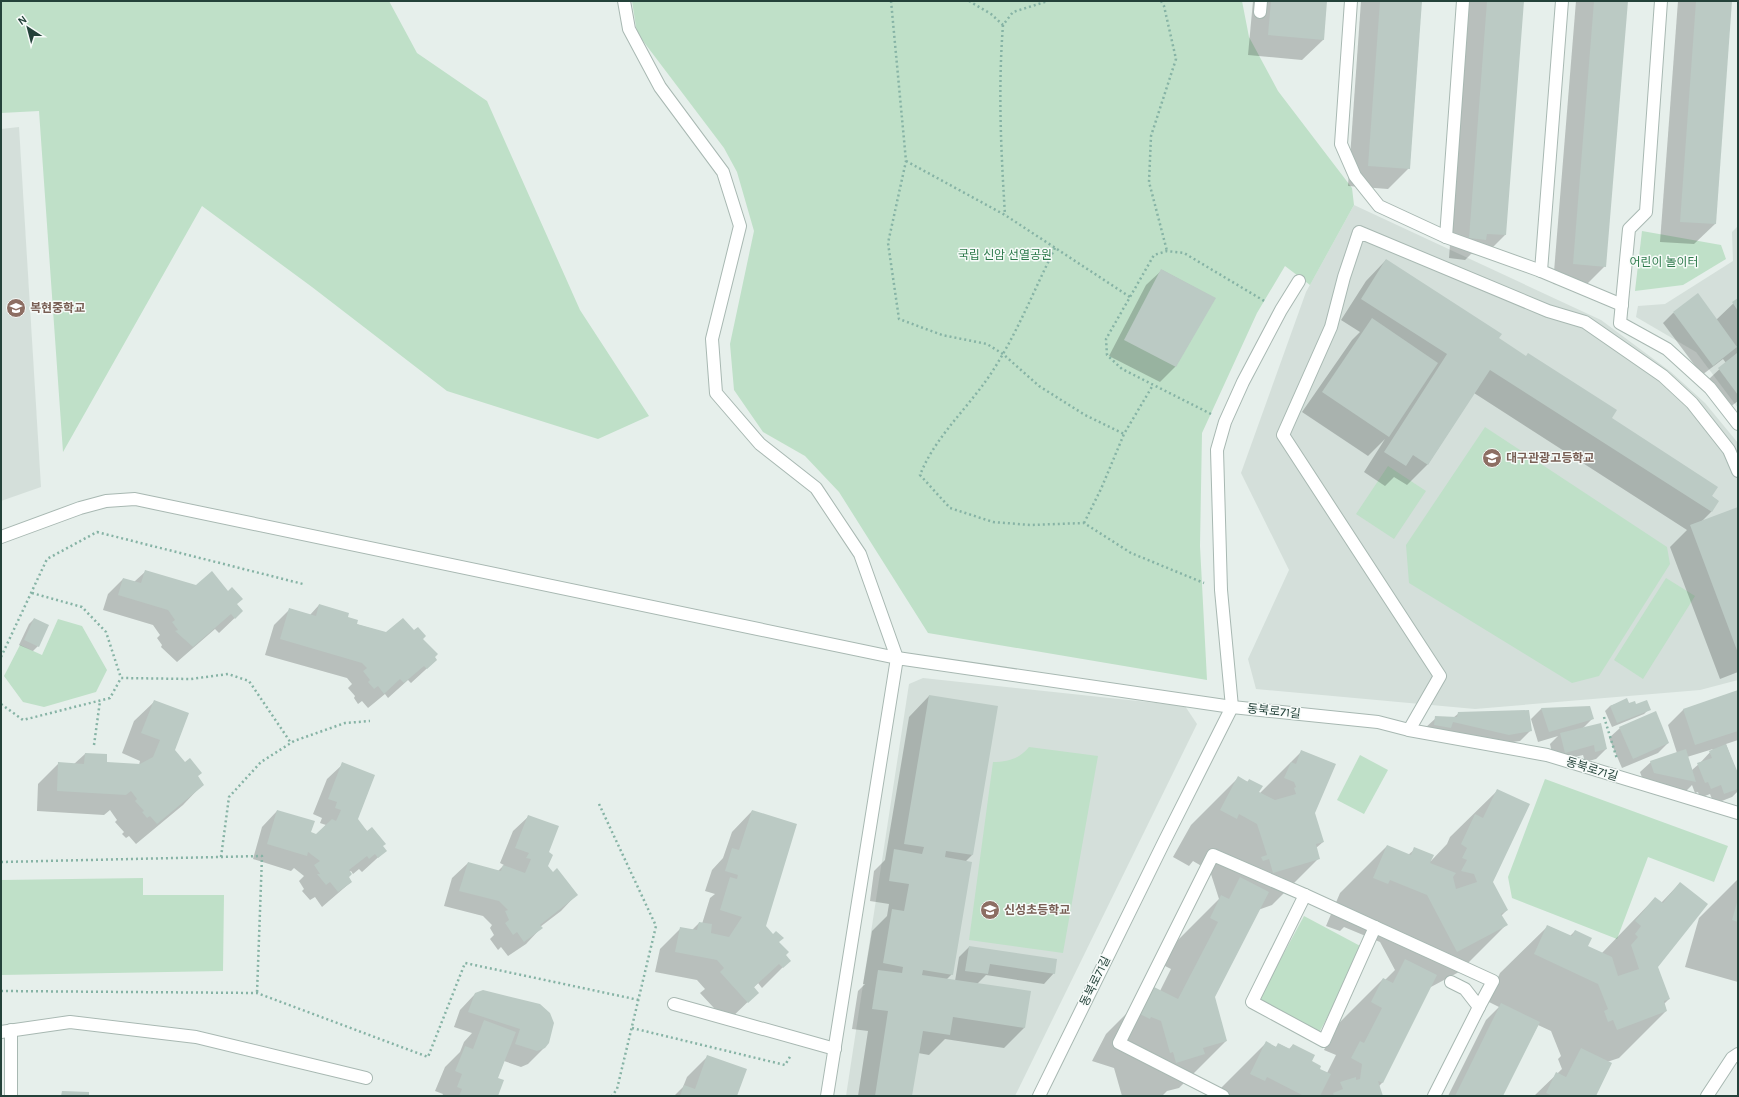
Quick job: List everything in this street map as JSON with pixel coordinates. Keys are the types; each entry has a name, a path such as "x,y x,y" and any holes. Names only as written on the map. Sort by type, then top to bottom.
{"street":[{"path":"624,1 629,29 660,87 723,172 740,226 712,339 716,393 760,444 816,488 860,554 898,658 827,1096"},
{"path":"1352,1 1341,144 1355,176 1379,206 1446,237 1541,270 1622,305"},
{"path":"1446,237 1463,1"},
{"path":"1541,270 1562,1"},
{"path":"1662,1 1646,212 1630,229 1620,323 1667,349 1710,388 1738,424"},
{"path":"1409,730 1440,676 1283,435 1331,327 1344,277 1359,232 1548,311 1585,322 1663,376 1692,403 1729,450 1738,471"},
{"path":"1,537 80,508 106,501 135,499 898,658 1232,707 1221,590 1217,450 1225,422 1243,382 1281,310 1299,281"},
{"name":"동북로71길","path":"1039,1096 1160,849 1232,707 1378,722 1409,730 1547,755 1738,813"},
{"path":"1222,1096 1119,1043 1213,855 1305,895 1493,981 1434,1096"},
{"path":"1305,895 1252,1002 1324,1041 1376,927"},
{"path":"1451,982 1466,989 1479,1007"},
{"path":"674,1004 835,1049"},
{"path":"10,1096 6,1031 70,1022 196,1037 366,1078"},
{"path":"1707,1096 1732,1058 1738,1054"}],"path":[{"path":"891,1 893,41 906,161 888,243 899,320 942,335 986,344 1003,354 1039,386 1085,415 1124,434"},
{"path":"969,1 991,14 1003,25"},
{"path":"1005,215 1000,128 1000,70 1003,25 1013,12 1048,1"},
{"path":"1161,1 1164,6 1176,59 1151,136 1149,182 1167,251"},
{"path":"906,161 1005,215 1130,297"},
{"path":"1055,248 1003,354 989,376 926,458 920,475 950,508 993,522 1030,525 1084,523 1131,554 1221,590"},
{"path":"1225,422 1122,369 1107,355 1106,339 1154,255 1167,251 1184,253 1281,310"},
{"path":"1084,523 1101,489 1124,434 1153,385"},
{"path":"1,657 48,559 97,532 304,584"},
{"path":"1,704 23,720 110,698 121,678 106,632 82,607 32,593"},
{"path":"121,678 191,679 228,674 249,681 291,743"},
{"path":"94,745 100,701"},
{"path":"1604,717 1624,778"},
{"path":"222,857 229,797 261,762 291,743 345,723 370,721"},
{"path":"599,804 656,926 618,1089 612,1096"},
{"path":"1,862 262,856 257,993"},
{"path":"1,991 257,993 428,1057 465,963 639,1000"},
{"path":"632,1028 785,1065 800,1039"}],"shaded area":[{"name":"복현중학교","path":"19,127 41,487 1,501 1,129"},
{"name":"대구관광고등학교","path":"1354,205 1601,320 1671,372 1705,403 1738,443 1738,680 1700,690 1475,709 1256,689 1248,659 1289,570 1241,473 1306,292"},
{"path":"1738,226 1738,408 1696,352 1636,317 1638,306 1665,304 1733,261 1732,232"},
{"name":"신성초등학교","path":"923,678 1185,706 1197,724 1015,1096 846,1096 909,684"}],"green space":[{"path":"1,1 389,1 417,53 487,101 580,310 649,416 598,439 447,391 312,287 202,206 63,452 39,111 1,113"},
{"name":"국립 신암 선열공원","path":"632,1 1242,1 1249,37 1278,91 1352,188 1354,205 1310,285 1285,266 1257,313 1202,433 1200,546 1207,680 928,633 839,492 805,456 763,432 734,390 730,344 754,231 737,172 724,148 637,33"},
{"name":"어린이 놀이터","path":"1642,231 1721,245 1726,259 1683,285 1635,291"},
{"path":"1485,427 1667,547 1670,564 1599,676 1572,683 1409,583 1406,545"},
{"path":"1388,466 1426,491 1394,539 1356,514"},
{"path":"1666,578 1695,596 1643,679 1614,660"},
{"path":"58,619 82,626 107,670 96,692 44,707 23,702 4,676 20,645 42,655"},
{"path":"1029,747 1098,756 1063,953 969,940 993,762 1013,759"},
{"path":"1360,755 1388,770 1364,814 1337,800"},
{"path":"1545,779 1728,846 1714,882 1648,857 1617,939 1512,898 1508,877"},
{"path":"143,878 143,895 224,895 223,971 1,975 1,880"},
{"path":"1304,916 1364,948 1319,1033 1258,1001"}],"building":[{"path":"1271,1 1327,1 1324,40 1268,35"},
{"path":"1380,1 1422,1 1410,169 1368,166"},
{"path":"1487,1 1524,1 1506,235 1487,234 1486,240 1469,238"},
{"path":"1594,1 1628,1 1606,267 1573,264"},
{"path":"1696,1 1732,1 1716,224 1680,222"},
{"path":"1386,259 1502,334 1499,338 1526,356 1528,353 1617,410 1612,418 1718,487 1712,496 1719,501 1712,512 1490,370 1428,465 1413,455 1406,466 1384,452 1447,354 1361,299"},
{"path":"1161,269 1216,298 1176,367 1124,340"},
{"path":"1698,293 1737,347 1713,366 1673,312"},
{"path":"1738,298 1738,311 1732,302"},
{"path":"1372,318 1438,363 1389,437 1322,392"},
{"path":"1737,353 1738,354 1738,395 1718,368"},
{"path":"1738,507 1738,653 1690,525"},
{"path":"145,570 196,585 212,571 228,591 232,587 243,599 237,604 243,611 235,619 231,614 193,647 175,631 178,630 172,622 175,620 168,610 118,595 123,578 141,583"},
{"path":"319,604 349,613 348,617 358,620 357,624 386,632 403,618 414,630 418,627 426,636 423,639 438,654 435,657 437,660 427,669 424,666 404,683 400,679 384,694 378,686 374,689 368,682 370,680 363,671 367,668 362,663 280,639 289,608 316,616"},
{"path":"34,618 49,625 39,647 24,640"},
{"path":"1738,690 1738,731 1695,745 1683,709"},
{"path":"929,695 998,706 973,855 946,851 945,857 972,862 953,975 923,970 922,975 1031,991 1025,1028 953,1017 950,1035 923,1031 912,1096 875,1096 888,1011 872,1009 878,970 902,973 903,967 883,963 892,909 904,911 909,884 889,881 894,849 922,854 924,847 904,844"},
{"path":"1627,698 1629,703 1635,701 1636,704 1647,700 1651,710 1617,723 1610,706"},
{"path":"154,700 189,713 175,750 185,762 190,758 202,773 198,776 204,785 157,824 150,816 147,818 142,812 144,811 135,801 137,799 131,791 126,795 57,791 58,762 84,764 85,753 107,754 107,762 140,764 153,757 160,740 141,733"},
{"path":"1590,706 1594,719 1549,732 1541,708"},
{"path":"1529,710 1532,731 1509,735 1453,722 1451,728 1434,725 1435,716 1457,717 1458,712"},
{"path":"1656,711 1669,743 1633,759 1619,727"},
{"path":"1601,723 1607,749 1595,752 1594,745 1565,753 1560,733"},
{"path":"1726,744 1738,773 1738,789 1724,794 1721,785 1711,789 1708,782 1705,783 1697,763 1712,758 1709,751"},
{"path":"1686,749 1696,782 1654,773 1650,761"},
{"path":"1301,750 1336,764 1315,813 1324,842 1316,844 1320,859 1273,873 1269,859 1263,861 1261,857 1267,855 1257,824 1239,814 1237,819 1220,810 1238,776 1248,782 1249,779 1263,786 1259,792 1275,800 1296,794 1294,782 1284,778 1291,762 1296,764"},
{"path":"342,762 375,775 358,819 367,831 372,827 386,844 383,846 387,851 378,858 375,854 369,859 367,856 349,870 352,874 349,877 352,882 338,892 330,882 326,885 317,874 320,874 314,865 320,861 308,852 307,856 267,844 277,810 315,821 311,832 316,834 332,819 336,821 341,810 335,808 337,802 328,799"},
{"path":"1497,789 1530,804 1493,882 1508,910 1501,914 1508,925 1457,952 1427,895 1390,880 1388,884 1373,878 1387,845 1411,855 1414,847 1434,855 1430,863 1456,873 1453,877 1456,889 1477,882 1474,874 1461,871 1467,860 1462,858 1467,848 1461,844 1475,814 1483,818"},
{"path":"752,810 797,824 766,926 773,934 776,931 784,938 779,942 789,952 786,955 791,961 783,968 779,964 754,987 759,993 748,1003 720,972 724,968 717,960 675,952 680,927 697,930 699,922 712,924 711,933 729,937 742,917 720,910 730,877 737,879 738,875 725,871 732,848 739,850"},
{"path":"528,815 559,826 549,852 553,855 548,866 553,872 557,868 578,895 540,925 543,928 524,942 517,932 513,935 505,923 509,920 505,911 508,910 499,901 459,891 468,862 501,871 503,865 525,873 531,859 526,858 529,853 515,848"},
{"path":"1240,877 1269,892 1215,997 1227,1041 1203,1048 1205,1054 1176,1063 1173,1052 1170,1053 1161,1021 1151,1017 1150,1019 1138,1013 1152,986 1178,999 1218,922 1210,918 1221,895 1229,899"},
{"path":"1680,882 1708,904 1658,967 1670,999 1664,1001 1667,1011 1617,1030 1613,1020 1608,1022 1604,1011 1608,1009 1598,984 1534,954 1547,925 1572,936 1575,930 1592,938 1588,946 1612,957 1618,976 1639,969 1631,945 1638,937 1635,934 1641,926 1635,921 1655,897 1663,903"},
{"path":"1738,899 1738,922 1732,920"},
{"path":"969,946 1057,959 1055,974 990,964 988,974 965,971"},
{"path":"1405,959 1437,975 1383,1083 1378,1081 1383,1096 1334,1096 1333,1093 1343,1089 1340,1082 1356,1077 1356,1080 1360,1079 1362,1064 1351,1058 1360,1041 1364,1043 1382,1008 1371,1002 1383,978 1393,983"},
{"path":"483,990 540,1004 550,1013 554,1023 549,1043 545,1048 537,1051 515,1044 520,1029 468,1012 475,993"},
{"path":"1501,1003 1540,1022 1503,1096 1455,1096"},
{"path":"484,1020 516,1032 498,1078 504,1080 498,1096 459,1096 462,1089 457,1087 462,1074 455,1071 465,1046 473,1049"},
{"path":"1266,1041 1276,1047 1278,1043 1290,1049 1293,1044 1315,1055 1312,1061 1321,1066 1320,1069 1331,1074 1320,1096 1304,1096 1267,1077 1265,1081 1250,1074"},
{"path":"1581,1048 1612,1063 1596,1096 1553,1096 1546,1093 1556,1072 1566,1077"},
{"path":"707,1055 747,1069 737,1096 680,1096 684,1085 695,1089"},
{"path":"62,1091 89,1092 89,1096 61,1096"}],"place":[{"name":"복현중학교","path":"16,308"},
{"name":"대구관광고등학교","path":"1492,458"},
{"name":"신성초등학교","path":"990,910"}]}
